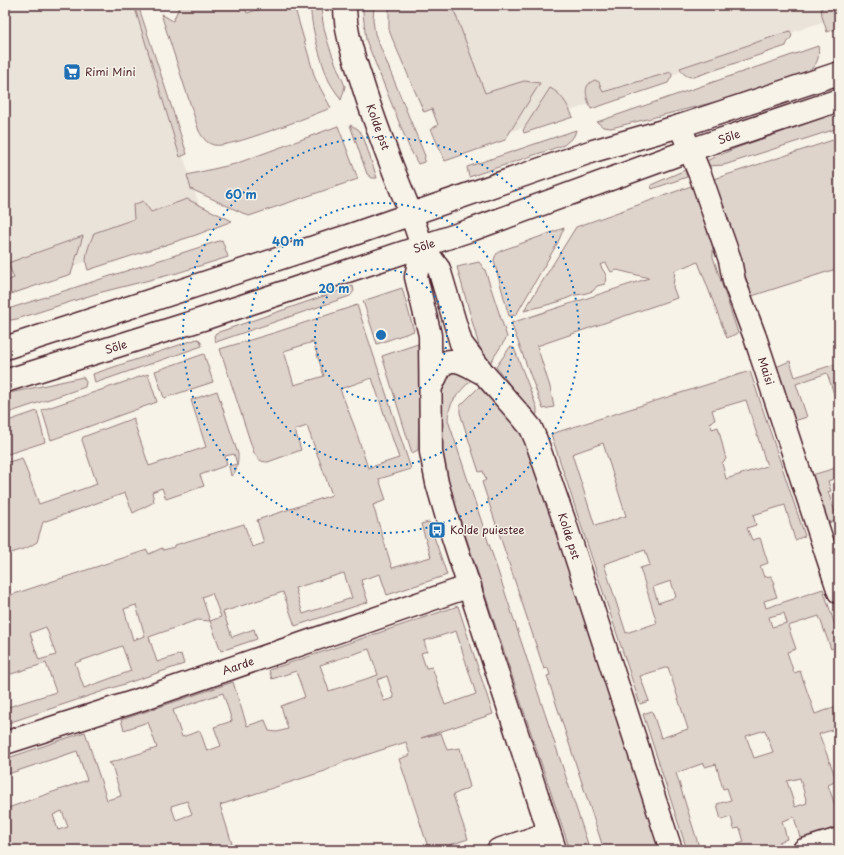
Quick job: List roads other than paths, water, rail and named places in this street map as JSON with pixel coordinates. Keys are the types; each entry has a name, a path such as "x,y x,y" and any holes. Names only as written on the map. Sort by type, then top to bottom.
{"street":[{"name":"Kolde pst","path":"345,5 345,20 351,48 370,107 422,246 439,269 461,343 485,375 531,428 536,440 564,520 671,850"},
{"path":"5,348 411,214 593,152 680,126 839,73"},
{"name":"Sõle","path":"5,381 203,320 422,246 572,194 690,150 839,100"},
{"name":"Maisi","path":"680,126 701,178 730,260 734,281 758,344 839,592"},
{"name":"Kolde pst","path":"422,246 416,277 430,335 431,452 436,483 552,841"},
{"path":"430,387 441,366 450,360 460,361 485,375"},
{"name":"Aarde","path":"5,743 133,702 470,586"},
{"path":"804,850 839,839"},
{"path":"498,850 552,841"}],"place":[{"name":"Rimi Mini","path":"72,72"},
{"name":"Kolde puiestee","path":"437,530"}]}
